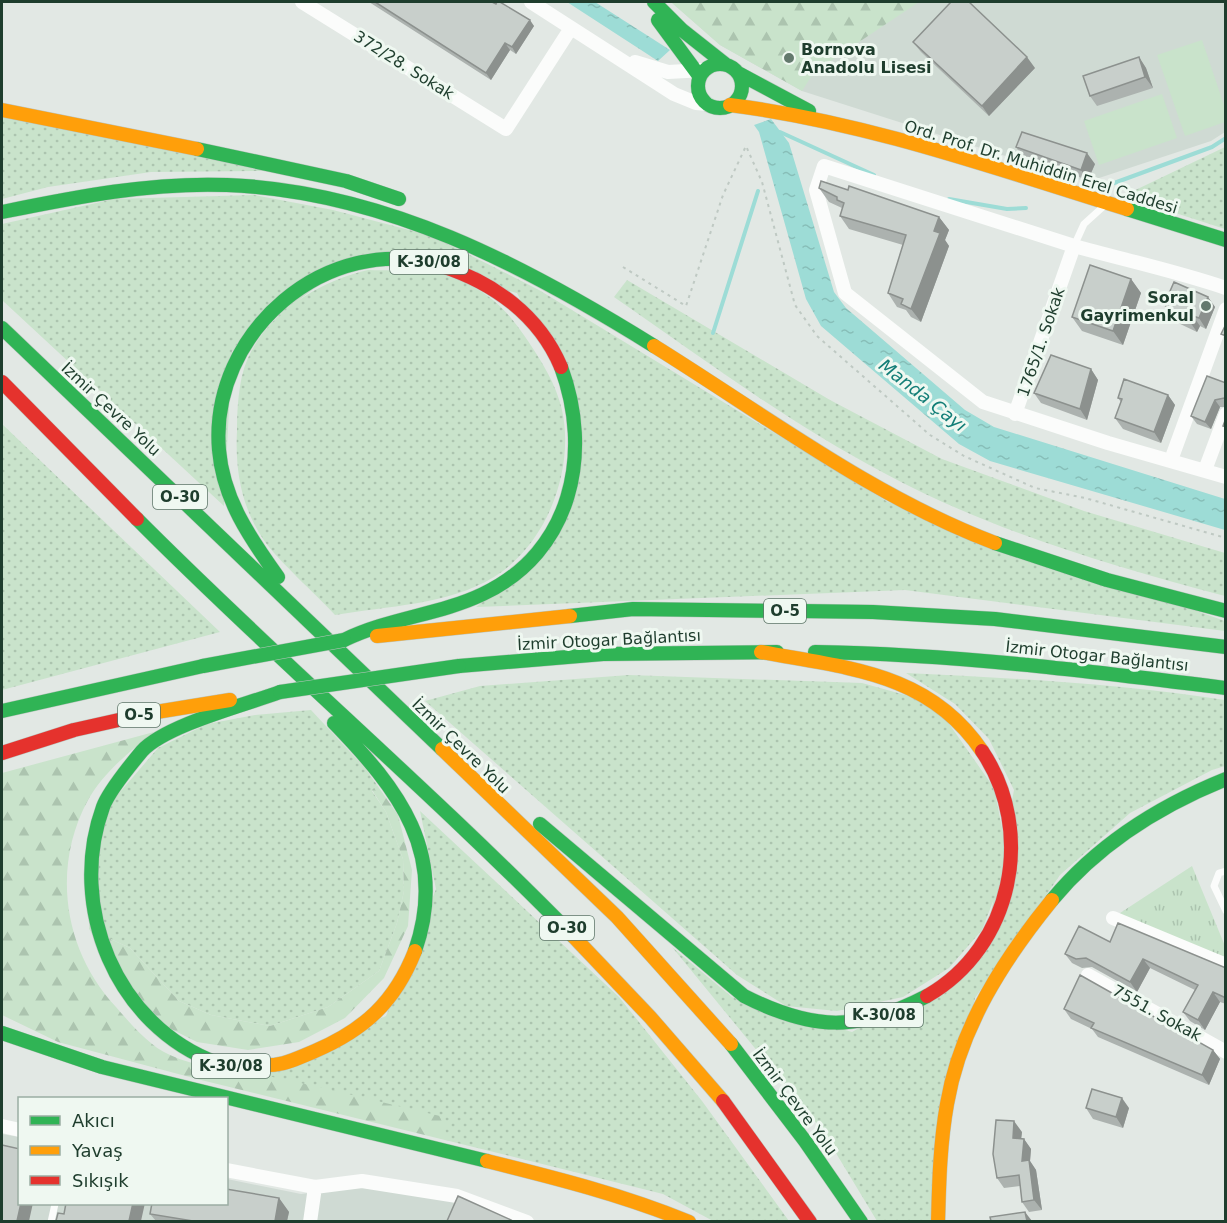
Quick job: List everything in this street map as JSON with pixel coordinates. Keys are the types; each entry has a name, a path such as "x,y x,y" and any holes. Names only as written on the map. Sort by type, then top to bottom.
{"main road":[{"path":"644,2 700,73 699,92 708,104 715,107 730,105 740,94 741,80 738,73 682,30 654,2"},
{"path":"700,73 718,64 726,64"},
{"name":"Ord. Prof. Dr. Muhiddin Erel Caddesi","path":"738,73 846,129"},
{"name":"Ord. Prof. Dr. Muhiddin Erel Caddesi","path":"730,105 778,111 921,146 1226,240"},
{"path":"2,110 325,176 414,204"},
{"path":"2,212 98,192 149,186 258,187 311,194 369,206 426,224 537,275 805,444 920,510 984,540 1030,557 1141,591 1226,611"},
{"name":"K-30/08","path":"478,234 537,275"},
{"name":"K-30/08","path":"344,640 362,629 458,605 509,579 544,543 568,498 574,473 577,434 575,416 560,365 533,321 509,298 484,282 458,270 403,258 376,258 321,273 291,292 270,310 252,332 234,361 225,387 217,438 221,468 238,518 278,577 355,668"},
{"name":"İzmir Çevre Yolu","path":"2,328 617,917 671,972 767,1088 861,1221"},
{"name":"O-30","path":"2,382 260,638 479,839 600,962 704,1077 764,1154 810,1221"},
{"name":"İzmir Otogar Bağlantısı","path":"344,640 633,609 873,612 973,618 1103,631 1226,647"},
{"name":"O-5","path":"2,711 203,666 344,640"},
{"name":"K-30/08","path":"409,719 592,866 744,996 766,1008 795,1019 855,1022 892,1014 926,997 952,979 972,960 989,936 1008,882 1012,851 1010,822 1004,794 994,766 974,737 939,704 914,688 884,678 761,652"},
{"name":"İzmir Otogar Bağlantısı","path":"2,753 74,730 146,714 459,666 603,654 903,653 1100,672 1226,688"},
{"name":"K-30/08","path":"111,994 131,1017 177,1050 225,1065 261,1068 296,1062 333,1047 381,1010 402,981 419,941 424,911 425,883 408,815 380,771 299,683 290,664"},
{"path":"80,838 101,793 120,770 144,750 167,736 280,692"},
{"path":"938,1221 941,1140 957,1064 992,984 1034,920 1084,865 1147,817 1207,785 1226,779"},
{"name":"K-30/08","path":"2,1033 102,1067 226,1097"},
{"name":"K-30/08","path":"46,1063 79,1073 211,1097"},
{"name":"K-30/08","path":"228,1098 591,1187 641,1202 688,1221"},
{"name":"K-30/08","path":"228,1100 292,1113"}],"street":[{"name":"372/28. Sokak","path":"302,2 506,129 572,28"},
{"path":"531,2 683,99 708,104"},
{"path":"608,51 653,69 700,73"},
{"path":"1015,414 983,402 845,293 816,190 824,166 1074,246 1166,272 1191,276 1226,288"},
{"name":"1765/1. Sokak","path":"1074,246 1015,414 1226,477"},
{"path":"1171,460 1226,309"},
{"path":"1205,470 1226,414"},
{"path":"1113,918 1226,965"},
{"name":"7551. Sokak","path":"1088,975 1226,1052"},
{"path":"2,1126 18,1130"},
{"path":"228,1170 315,1187 362,1181 457,1196 527,1221"},
{"path":"309,1221 315,1187"}],"lane":[{"path":"1074,246 1084,224 1107,203"},
{"path":"1226,870 1219,873 1214,886 1226,911"},
{"path":"51,1221 55,1205"}],"path":[{"path":"623,267 686,306 723,195 746,146 762,182 795,305 817,336 930,435 964,456 1035,488 1085,498 1226,538"}],"shaded area":[{"path":"671,2 1225,2 1225,132 1211,141 1087,182 802,91 720,45"},
{"path":"2,1134 18,1137 18,1205 228,1205 228,1179 301,1194 358,1187 456,1201 507,1221 2,1221"}],"green space":[{"name":"Bornova Anadolu Lisesi","path":"671,2 919,2 814,72 802,91 720,45"},
{"path":"1202,40 1225,108 1225,122 1185,136 1157,55"},
{"path":"1162,94 1177,138 1099,165 1084,121"},
{"path":"2,115 268,171 151,172 48,187 2,199"},
{"path":"1225,147 1225,229 1123,196"},
{"path":"254,195 333,210 432,236 539,290 888,502 1225,621 1225,631 905,590 476,607 544,554 581,420 517,293 358,255 232,351 224,506 2,300 2,224 114,199"},
{"path":"368,270 433,273 445,276 480,290 503,309 533,349 556,391 562,410 565,433 564,457 553,504 542,525 513,563 494,577 476,586 437,599 335,615 270,548 249,514 241,487 237,459 237,417 242,376 249,356 274,321 308,294 348,276"},
{"path":"627,280 830,400 942,459 1084,511 1225,553 1225,596 1051,545 966,512 884,473 780,411 614,297"},
{"path":"2,424 220,632 2,690"},
{"path":"906,673 1106,686 1225,700 1225,766 1212,770 1130,813 1060,875 975,998 931,1221 877,1221 822,1130 672,947 732,997 852,1032 983,956 1014,790 989,739 955,704"},
{"path":"629,675 862,683 916,698 945,718 994,788 1005,843 1000,883 982,930 949,968 903,997 837,1011 786,1006 737,975 425,701 480,686"},
{"path":"311,710 365,768 377,785 372,791 386,812 403,859 404,891 397,923 379,971 328,1007 270,1026 211,1015 179,1001 130,948 89,929 101,814 158,748 207,724 255,715"},
{"path":"154,732 118,763 94,790 76,826 69,853 67,881 69,908 84,961 98,985 141,1034 170,1055 202,1065 258,1074 440,1116 449,1141 58,1042 2,1015 2,773"},
{"path":"377,785 398,815 412,870 408,926 384,978 345,1018 299,1042 248,1050 197,1042 151,1019 89,929 130,948 179,1001 211,1015 270,1026 328,1007 379,971 397,923 404,891 403,859 386,812 372,790"},
{"path":"420,811 619,997 702,1101 789,1221 713,1221 663,1194 449,1141 259,1074 386,1016 436,889"},
{"path":"1192,866 1225,946 1225,957 1117,915"}],"water":[{"path":"567,2 595,2 670,50 658,61"},
{"name":"Manda Çayı","path":"771,119 789,143 834,292 846,308 965,410 994,427 1225,499 1225,530 990,461 959,444 821,326 806,299 759,132 754,125"}],"building":[{"path":"375,2 492,2 496,4 500,2 530,20 512,47 505,43 486,73"},
{"path":"951,2 969,2 1027,57 982,106 913,42"},
{"path":"1139,57 1145,77 1090,96 1083,76"},
{"path":"1022,132 1087,153 1081,170 1016,147"},
{"path":"821,181 848,190 849,186 939,217 934,231 940,233 911,309 901,304 903,299 888,293 906,235 840,216 844,203 819,188"},
{"path":"1090,265 1131,279 1113,331 1072,317"},
{"path":"1174,282 1208,297 1199,318 1193,316 1190,322 1168,312 1170,308 1164,305"},
{"path":"1226,324 1226,336 1221,334"},
{"path":"1051,355 1091,369 1080,409 1034,393"},
{"path":"1207,376 1226,383 1226,400 1224,398 1215,400 1205,422 1191,416"},
{"path":"1124,379 1168,395 1154,432 1115,418 1122,399 1118,398"},
{"path":"1118,923 1226,968 1226,998 1213,992 1198,1020 1183,1012 1198,985 1143,959 1130,982 1086,958 1076,959 1065,954 1079,926 1110,942"},
{"path":"1080,975 1213,1050 1202,1075 1091,1028 1094,1023 1064,1009"},
{"path":"1092,1089 1122,1098 1116,1117 1086,1108"},
{"path":"996,1120 1014,1121 1013,1138 1024,1139 1022,1161 1029,1160 1034,1200 1022,1202 1019,1175 997,1178 993,1154"},
{"path":"2,1145 18,1149 18,1205 21,1205 17,1221 2,1221"},
{"path":"228,1189 279,1198 275,1221 193,1221 150,1214 152,1205 228,1205"},
{"path":"458,1196 511,1220 447,1221"},
{"path":"66,1205 133,1205 129,1221 56,1221 58,1213 64,1214"},
{"path":"1025,1212 1027,1221 991,1221 990,1217"}],"waterway":[{"path":"780,132 874,175"},
{"path":"1106,186 1212,147 1226,138"},
{"path":"713,333 758,191"},
{"path":"949,199 1007,209 1026,208"}],"traffic: fast":[{"path":"654,2 682,30 725,64"},
{"path":"658,20 700,77"},
{"path":"720,64 735,71 742,86 735,101 720,108 705,101 698,86 705,71 720,64"},
{"path":"738,73 809,111"},
{"path":"197,149 346,181 399,199"},
{"path":"2,212 142,188 199,185 285,190 342,201 397,217 451,237 503,261 605,316 654,346"},
{"path":"1127,209 1226,240"},
{"path":"278,577 248,533 232,501 222,468 219,450 221,407 233,367 255,331 284,301 318,278 357,263 399,259 442,266"},
{"path":"2,328 442,749"},
{"path":"344,640 379,626 449,607 483,594 513,576 537,553 555,526 567,497 574,466 575,433 570,400 561,367"},
{"path":"137,519 245,624 465,830 573,936"},
{"path":"995,543 1107,580 1226,611"},
{"path":"570,616 633,609 873,612 995,619 1226,647"},
{"path":"203,666 344,640"},
{"path":"459,666 603,654 777,652"},
{"path":"815,652 970,660 1226,688"},
{"path":"2,711 203,666"},
{"path":"280,692 459,666"},
{"path":"257,1065 217,1063 182,1045 152,1021 127,992 109,958 97,922 91,884 93,845 106,801 142,751 153,742 187,724 280,692"},
{"path":"334,723 397,798 411,825 421,853 426,883 424,916 415,951"},
{"path":"1052,900 1090,861 1132,828 1177,801 1226,779"},
{"path":"540,824 744,996 769,1008 814,1021 836,1023 879,1016 927,996"},
{"path":"2,1033 102,1067 225,1097"},
{"path":"731,1044 805,1141 861,1222"},
{"path":"228,1098 487,1161"}],"traffic: slow":[{"path":"730,105 831,123 931,148 1127,209"},
{"path":"2,110 197,149"},
{"path":"654,346 863,479 906,503 995,543"},
{"path":"377,636 570,616"},
{"path":"761,652 854,670 884,678 911,689 937,704 961,725 982,751"},
{"path":"150,713 230,700"},
{"path":"442,749 617,917 731,1044"},
{"path":"938,1222 940,1163 947,1104 962,1048 973,1021 1001,970 1052,900"},
{"path":"573,936 650,1017 723,1101"},
{"path":"257,1065 274,1065 294,1060 333,1043 363,1024 387,1000 398,985 415,951"},
{"path":"487,1161 614,1195 689,1222"}],"traffic: jam":[{"path":"442,266 479,282 513,303 540,332 552,348 561,367"},
{"path":"2,382 137,519"},
{"path":"2,753 74,730 150,713"},
{"path":"927,996 956,975 979,948 996,918 1007,885 1011,851 1008,816 999,782 982,751"},
{"path":"723,1101 810,1222"}],"place":[{"name":"Bornova Anadolu Lisesi","path":"789,58"},
{"name":"Soral Gayrimenkul","path":"1206,306"}]}
